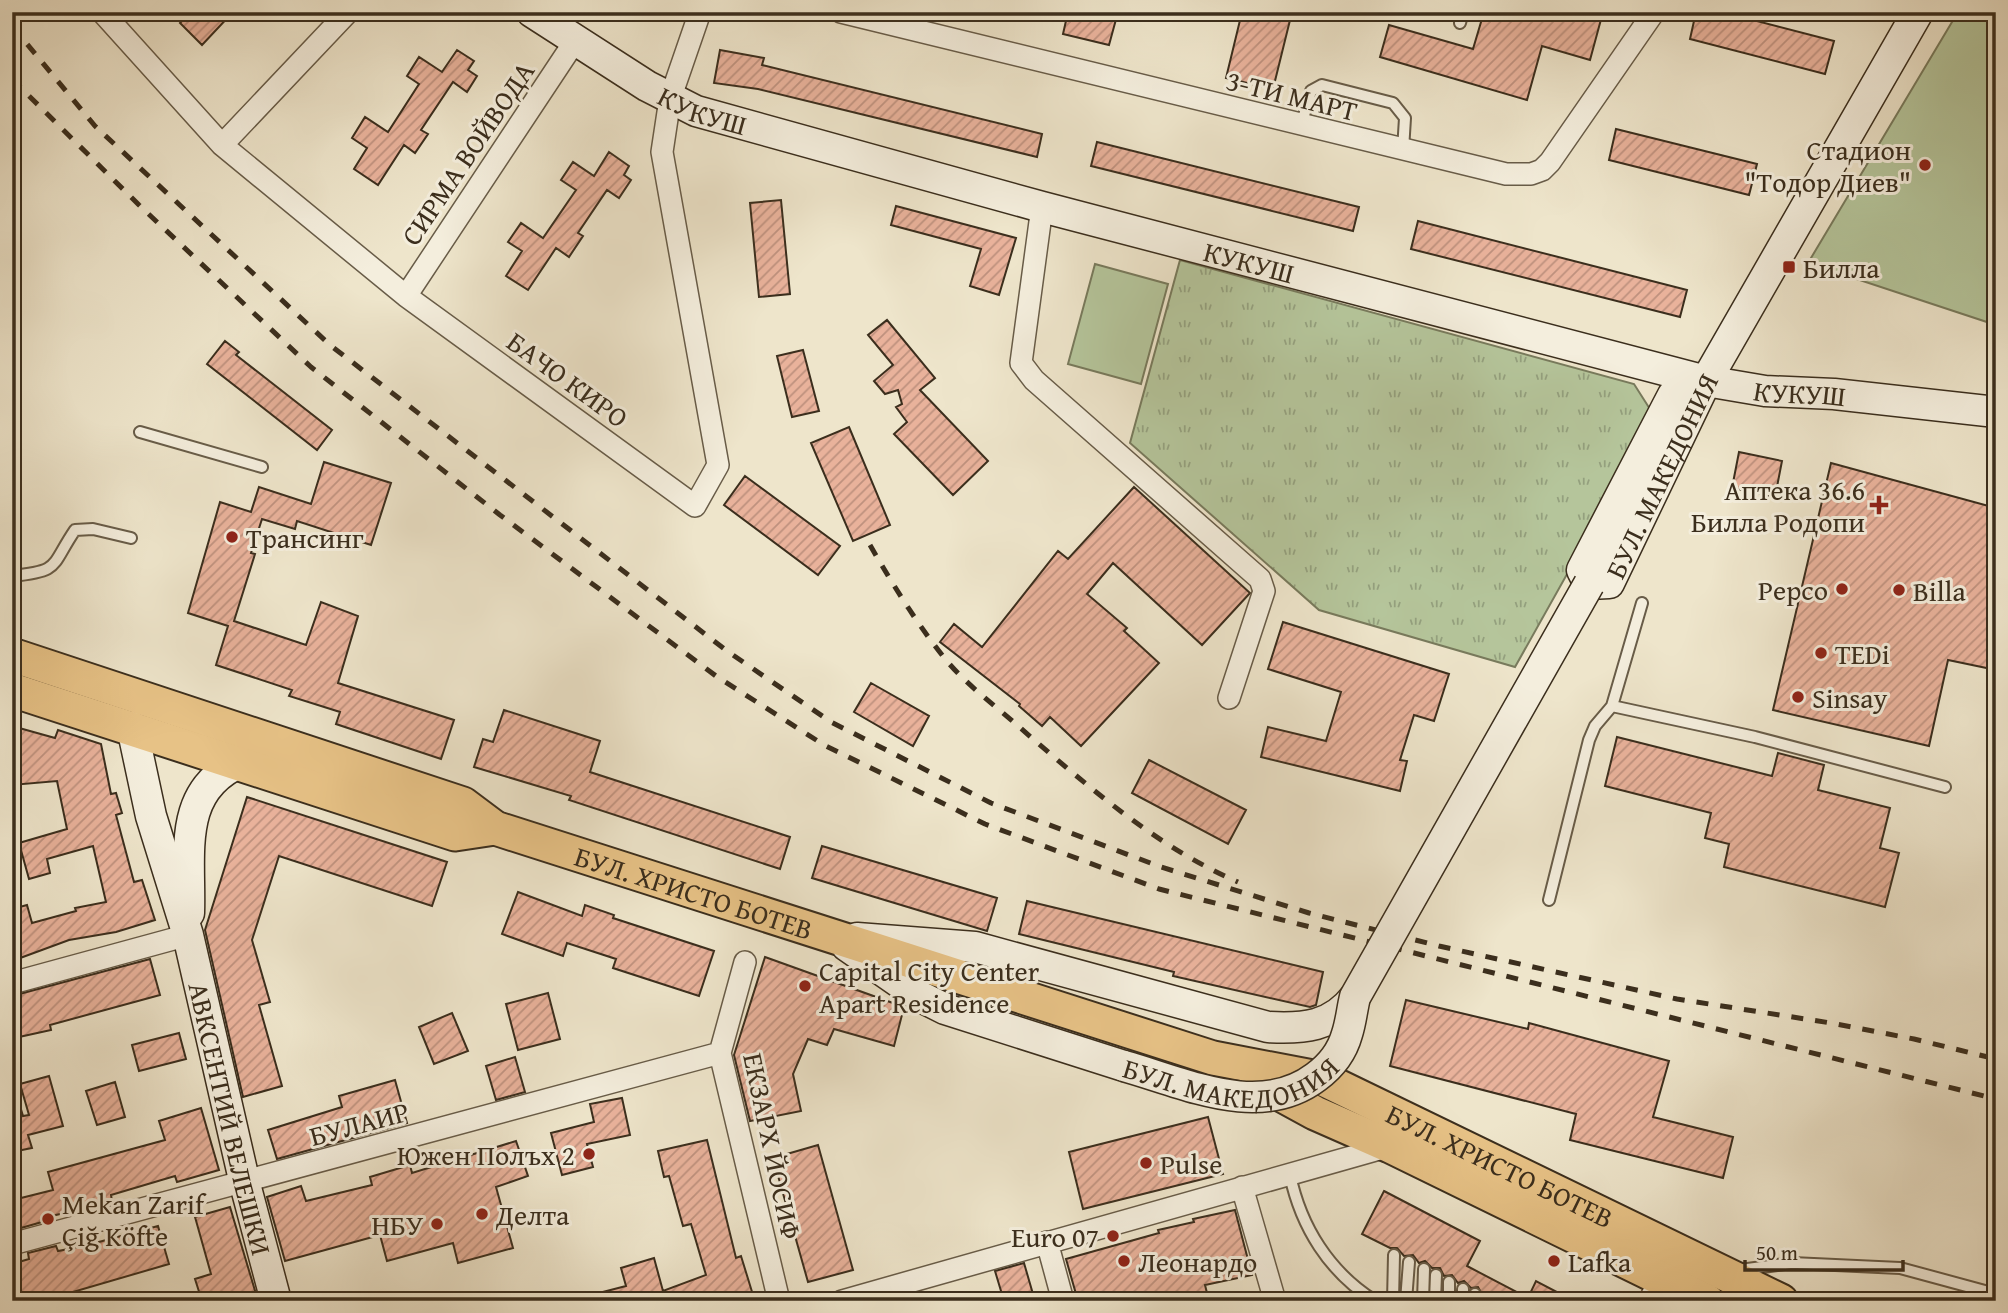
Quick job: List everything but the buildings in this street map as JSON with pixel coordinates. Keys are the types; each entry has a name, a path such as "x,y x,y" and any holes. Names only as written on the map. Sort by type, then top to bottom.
{"main road":[{"name":"БУЛ. ХРИСТО БОТЕВ","path":"12,655 463,804 495,828 1213,1058 1323,1079 1781,1301"},
{"name":"БУЛ. ХРИСТО БОТЕВ","path":"12,690 241,762 455,834 495,828"},
{"path":"129,692 132,727"},
{"name":"БУЛ. ХРИСТО БОТЕВ","path":"1213,1058 1315,1113 1390,1146 1655,1291 1707,1301"}],"street":[{"name":"БАЧО КИРО","path":"102,12 222,145 406,296 695,506 718,465 662,152 670,99"},
{"path":"222,145 348,12"},
{"name":"КУКУШ","path":"532,12 670,99 735,123 1042,207 1706,381 1765,391 1835,394 1996,412"},
{"path":"670,99 700,12"},
{"name":"3-ТИ МАРТ","path":"841,12 1519,176 1542,170 1654,12"},
{"name":"БУЛ. МАКЕДОНИЯ","path":"832,936 975,947 1268,1027 1288,1028 1326,1022 1343,1013 1355,997 1589,584 1609,583 1706,381 1919,12"},
{"name":"СИРМА ВОЙВОДА","path":"406,296 575,41"},
{"path":"1042,207 1021,363 1034,380 1260,579 1264,591 1229,698"},
{"name":"АВКСЕНТИЙ ВЕЛЕШКИ","path":"132,727 151,816 188,934 245,1184 276,1301"},
{"name":"АВКСЕНТИЙ ВЕЛЕШКИ","path":"188,934 191,819 198,797 208,784 223,770 241,762"},
{"path":"12,983 188,934"},
{"name":"БУЛ. МАКЕДОНИЯ","path":"832,936 919,996 945,1009 1125,1066 1238,1098 1275,1096 1309,1083 1326,1069 1347,1035 1355,997"},
{"name":"ЕКЗАРХ ЙОСИФ","path":"745,962 720,1053 779,1301"},
{"name":"БУЛАИР","path":"12,1244 245,1184 720,1053"},
{"path":"842,1301 1390,1146"},
{"path":"1242,1187 1275,1301"},
{"path":"1047,1242 1063,1301"}],"lane":[{"path":"1301,125 1311,91 1322,85 1393,103 1405,118 1403,150"},
{"path":"141,432 262,467"},
{"path":"12,576 46,572 54,567 75,530 93,529 131,538"},
{"path":"1549,900 1589,740 1595,726 1612,706 1642,603"},
{"path":"1612,706 1755,737 1945,787"},
{"path":"1290,1175 1313,1242 1342,1274 1375,1301"},
{"path":"1392,1301 1394,1255"},
{"path":"1406,1301 1409,1262"},
{"path":"1724,1272 1792,1263 1900,1268 1996,1294"},
{"path":"1423,1301 1424,1269"},
{"path":"1435,1301 1436,1275"},
{"path":"1449,1282 1449,1301"},
{"path":"1463,1289 1463,1301"}],"green space":[{"name":"Стадион \"Тодор Диев\"","path":"1958,12 1996,12 1996,325 1808,263"},
{"path":"1180,260 1634,384 1655,417 1515,667 1319,610 1130,443"},
{"path":"1095,264 1168,284 1141,384 1068,364"}],"railway":[{"path":"12,26 95,126 330,345 727,651 831,722 991,803 1161,867 1309,913 1439,946 1677,999 1831,1023 1996,1059"},
{"path":"12,79 139,205 311,367 500,515 716,676 824,745 985,824 1159,889 1996,1099"},
{"path":"870,545 925,632 946,660 971,686 1122,812 1178,851 1238,882"}],"place":[{"name":"Стадион \"Тодор Диев\"","path":"1925,165"},
{"name":"Билла","path":"1789,267"},
{"name":"Аптека 36.6 Билла Родопи","path":"1879,505"},
{"name":"Трансинг","path":"232,537"},
{"name":"Pepco","path":"1842,589"},
{"name":"Billa","path":"1899,590"},
{"name":"TEDi","path":"1821,653"},
{"name":"Sinsay","path":"1798,697"},
{"name":"Capital City Center Apart Residence","path":"805,986"},
{"name":"Южен Полъх 2","path":"589,1154"},
{"name":"Pulse","path":"1146,1163"},
{"name":"Делта","path":"482,1214"},
{"name":"Mekan Zarif Çiğ Köfte","path":"48,1219"},
{"name":"НБУ","path":"437,1224"},
{"name":"Euro 07","path":"1113,1236"},
{"name":"Леонардо","path":"1124,1261"},
{"name":"Lafka","path":"1554,1261"}]}
